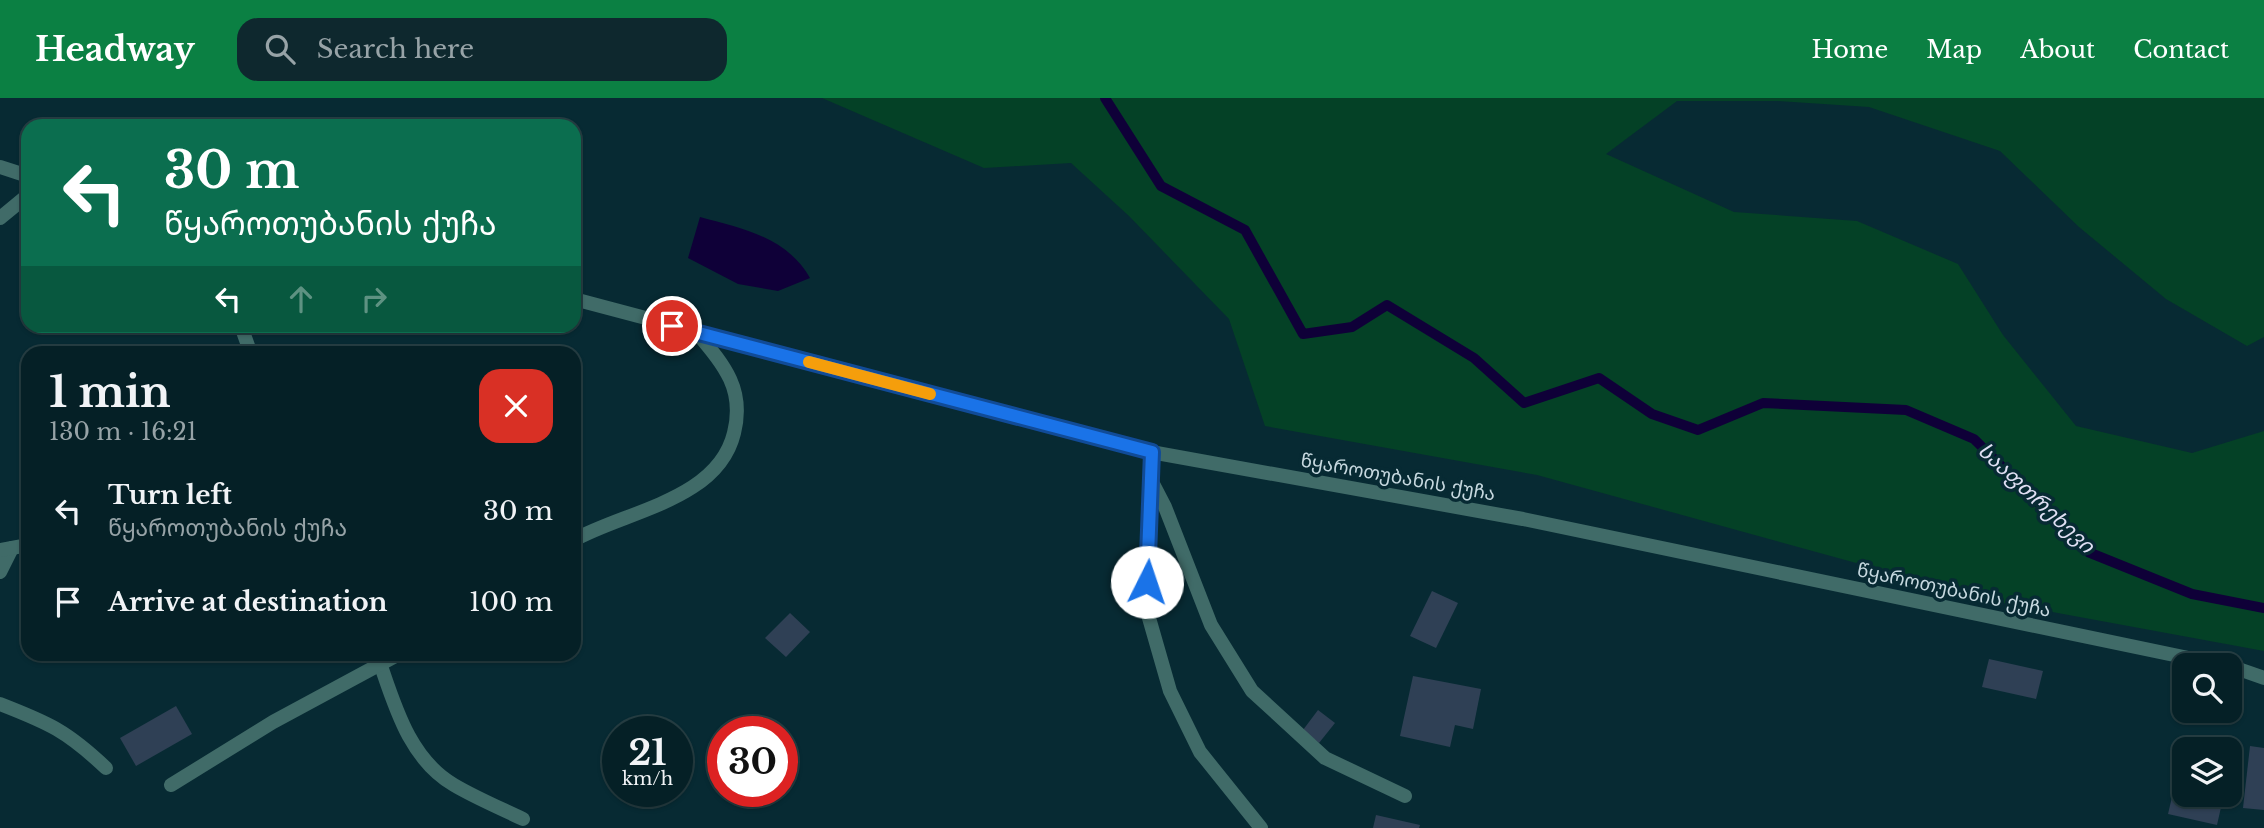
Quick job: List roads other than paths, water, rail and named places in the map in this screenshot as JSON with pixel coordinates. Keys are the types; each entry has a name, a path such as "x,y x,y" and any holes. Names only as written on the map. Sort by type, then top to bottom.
{"street":[{"path":"0,167 21,174"},
{"path":"0,218 21,201"},
{"name":"წყაროთუბანის ქუჩა","path":"581,301 1152,452 1523,520 2172,655"},
{"path":"581,537 667,500 706,478 730,449 740,410 727,369 697,333"},
{"path":"1152,452 1145,604 1170,691 1200,751 1261,828"},
{"path":"1151,481 1165,507 1212,625 1252,691 1325,758 1405,796"},
{"path":"0,572 6,549"},
{"path":"171,785 274,722 388,661"},
{"path":"381,666 399,719 419,754 452,784 523,819"},
{"path":"2242,670 2264,678"},
{"path":"0,704 41,718 68,734 106,768"}],"waterway":[{"name":"სააფთრეხევი","path":"1105,98 1161,186 1245,230 1303,334 1352,327 1387,305 1474,358 1524,403 1599,378 1652,414 1698,430 1763,403 1906,410 1974,439 2088,552 2192,594 2264,608"}]}
